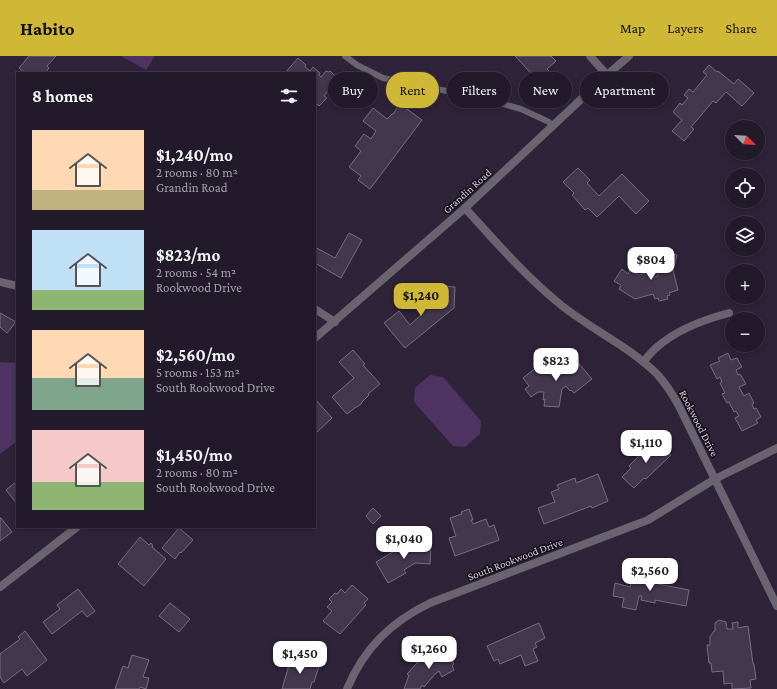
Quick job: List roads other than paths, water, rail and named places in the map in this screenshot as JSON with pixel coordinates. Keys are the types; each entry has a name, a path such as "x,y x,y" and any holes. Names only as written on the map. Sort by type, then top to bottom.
{"street":[{"path":"590,56 604,72"},
{"name":"Grandin Road","path":"610,72 629,56"},
{"name":"Grandin Road","path":"316,337 465,208 580,100"},
{"name":"Rookwood Drive","path":"465,208 533,280 592,328 643,362 657,375 669,390 679,406 777,606"},
{"path":"0,282 16,286"},
{"path":"316,310 334,322"},
{"path":"643,362 655,348 677,333 695,324 725,314"},
{"name":"South Rookwood Drive","path":"347,689 362,659 378,639 392,626 413,611 430,603 648,520 715,479 777,448"},
{"path":"0,587 76,528"}],"lane":[{"path":"345,56 357,65 383,78 486,99 521,109 549,122 552,126"}]}
